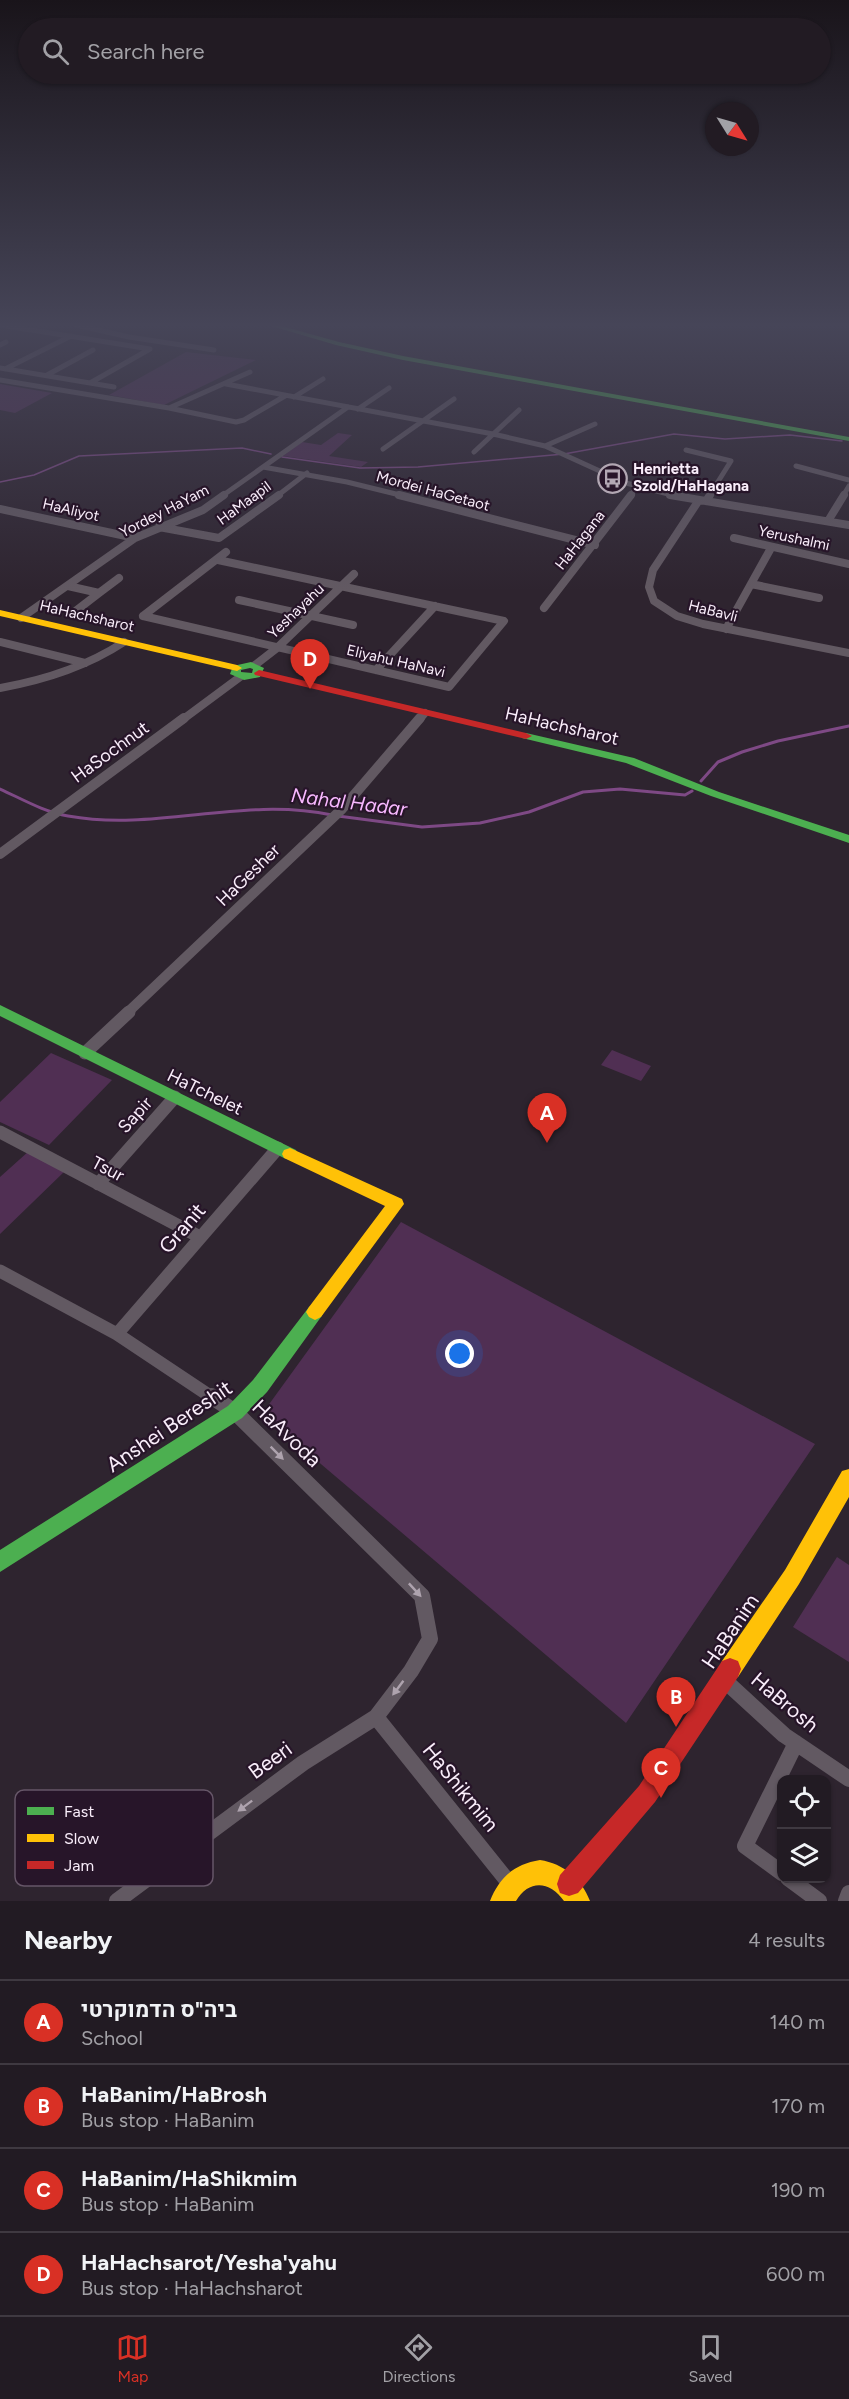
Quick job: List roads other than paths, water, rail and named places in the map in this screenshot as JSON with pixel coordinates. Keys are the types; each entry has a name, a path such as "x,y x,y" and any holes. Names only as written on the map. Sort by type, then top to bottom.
{"main road":[{"path":"709,414 849,439"},
{"path":"763,414 849,429"},
{"name":"HaHachsharot","path":"0,613 238,672"},
{"path":"238,672 249,677 257,669"},
{"name":"HaHachsharot","path":"257,669 425,713 630,760 715,794 849,839"},
{"name":"HaTchelet","path":"0,1010 396,1204"},
{"name":"Anshei Bereshit","path":"0,1562 235,1412 260,1386 396,1204"},
{"name":"HaBanim","path":"569,1884 647,1794 792,1576 849,1478"},
{"path":"506,1893 520,1875 539,1870 558,1875 569,1884 578,1901"}],"street":[{"path":"193,414 236,422 255,414"},
{"name":"Yordey HaYam","path":"21,618 135,538 156,527 203,510 338,414"},
{"path":"385,414 545,446 637,487 849,525"},
{"path":"383,449 432,414"},
{"path":"474,452 515,414"},
{"path":"545,446 595,424"},
{"name":"HaBavli","path":"686,450 731,461 653,570 649,587 654,601 672,613 726,629 849,653"},
{"path":"796,466 849,480"},
{"name":"Mordei HaGetaot","path":"263,467 307,473 595,545"},
{"name":"HaMaapil","path":"156,527 219,538 240,525 307,473"},
{"path":"828,521 849,486"},
{"name":"HaHagana","path":"544,608 595,545 637,487"},
{"path":"838,505 849,506"},
{"name":"HaAliyot","path":"0,509 135,538"},
{"name":"Yerushalmi","path":"734,538 849,564"},
{"path":"726,629 771,548"},
{"path":"218,560 226,552"},
{"name":"Eliyahu HaNavi","path":"218,560 341,586 504,621 449,687 143,616 218,560"},
{"name":"Yeshayahu","path":"257,669 354,574"},
{"path":"73,613 118,578"},
{"path":"751,584 819,598"},
{"path":"68,586 99,593"},
{"path":"239,600 353,625"},
{"path":"376,670 435,606"},
{"path":"0,642 85,663"},
{"path":"0,688 48,677 85,663 124,642"},
{"name":"HaSochnut","path":"0,854 238,672"},
{"name":"HaGesher","path":"85,1053 342,809 425,713"},
{"name":"Sapir","path":"98,1184 175,1097"},
{"name":"Tsur","path":"0,1132 200,1238"},
{"name":"Granit","path":"117,1334 278,1148"},
{"name":"HaAvoda","path":"0,1271 117,1334 235,1412 422,1596 430,1639"},
{"name":"Beeri","path":"213,1830 303,1763 376,1717 411,1671 430,1639"},
{"name":"HaBrosh","path":"723,1679 784,1735 849,1779"},
{"name":"HaShikmim","path":"376,1717 506,1893"},
{"path":"777,1870 745,1846 796,1743"},
{"path":"795,1883 819,1901"},
{"name":"Beeri","path":"117,1901 137,1886"},
{"path":"846,1901 849,1893"}],"waterway":[{"path":"282,457 360,468 418,467 564,454 674,434 725,439 790,435 842,441"},
{"path":"0,482 34,475 79,456 242,448 271,454"},
{"name":"Nahal Hadar","path":"701,781 718,762 742,752 778,741 849,726"},
{"name":"Nahal Hadar","path":"0,789 50,812 101,820 167,818 265,809 298,810 332,815"},
{"name":"Nahal Hadar","path":"338,816 422,827 480,823 529,812 583,792 620,789 685,795 692,791"}],"place":[{"name":"Henrietta Szold/HaHagana","path":"612,478"},
{"name":"HaHachsarot/Yesha'yahu","path":"310,689"},
{"name":"ביה\"ס הדמוקרטי","path":"547,1143"},
{"name":"HaBanim/HaBrosh","path":"676,1727"},
{"name":"HaBanim/HaShikmim","path":"661,1798"}]}
